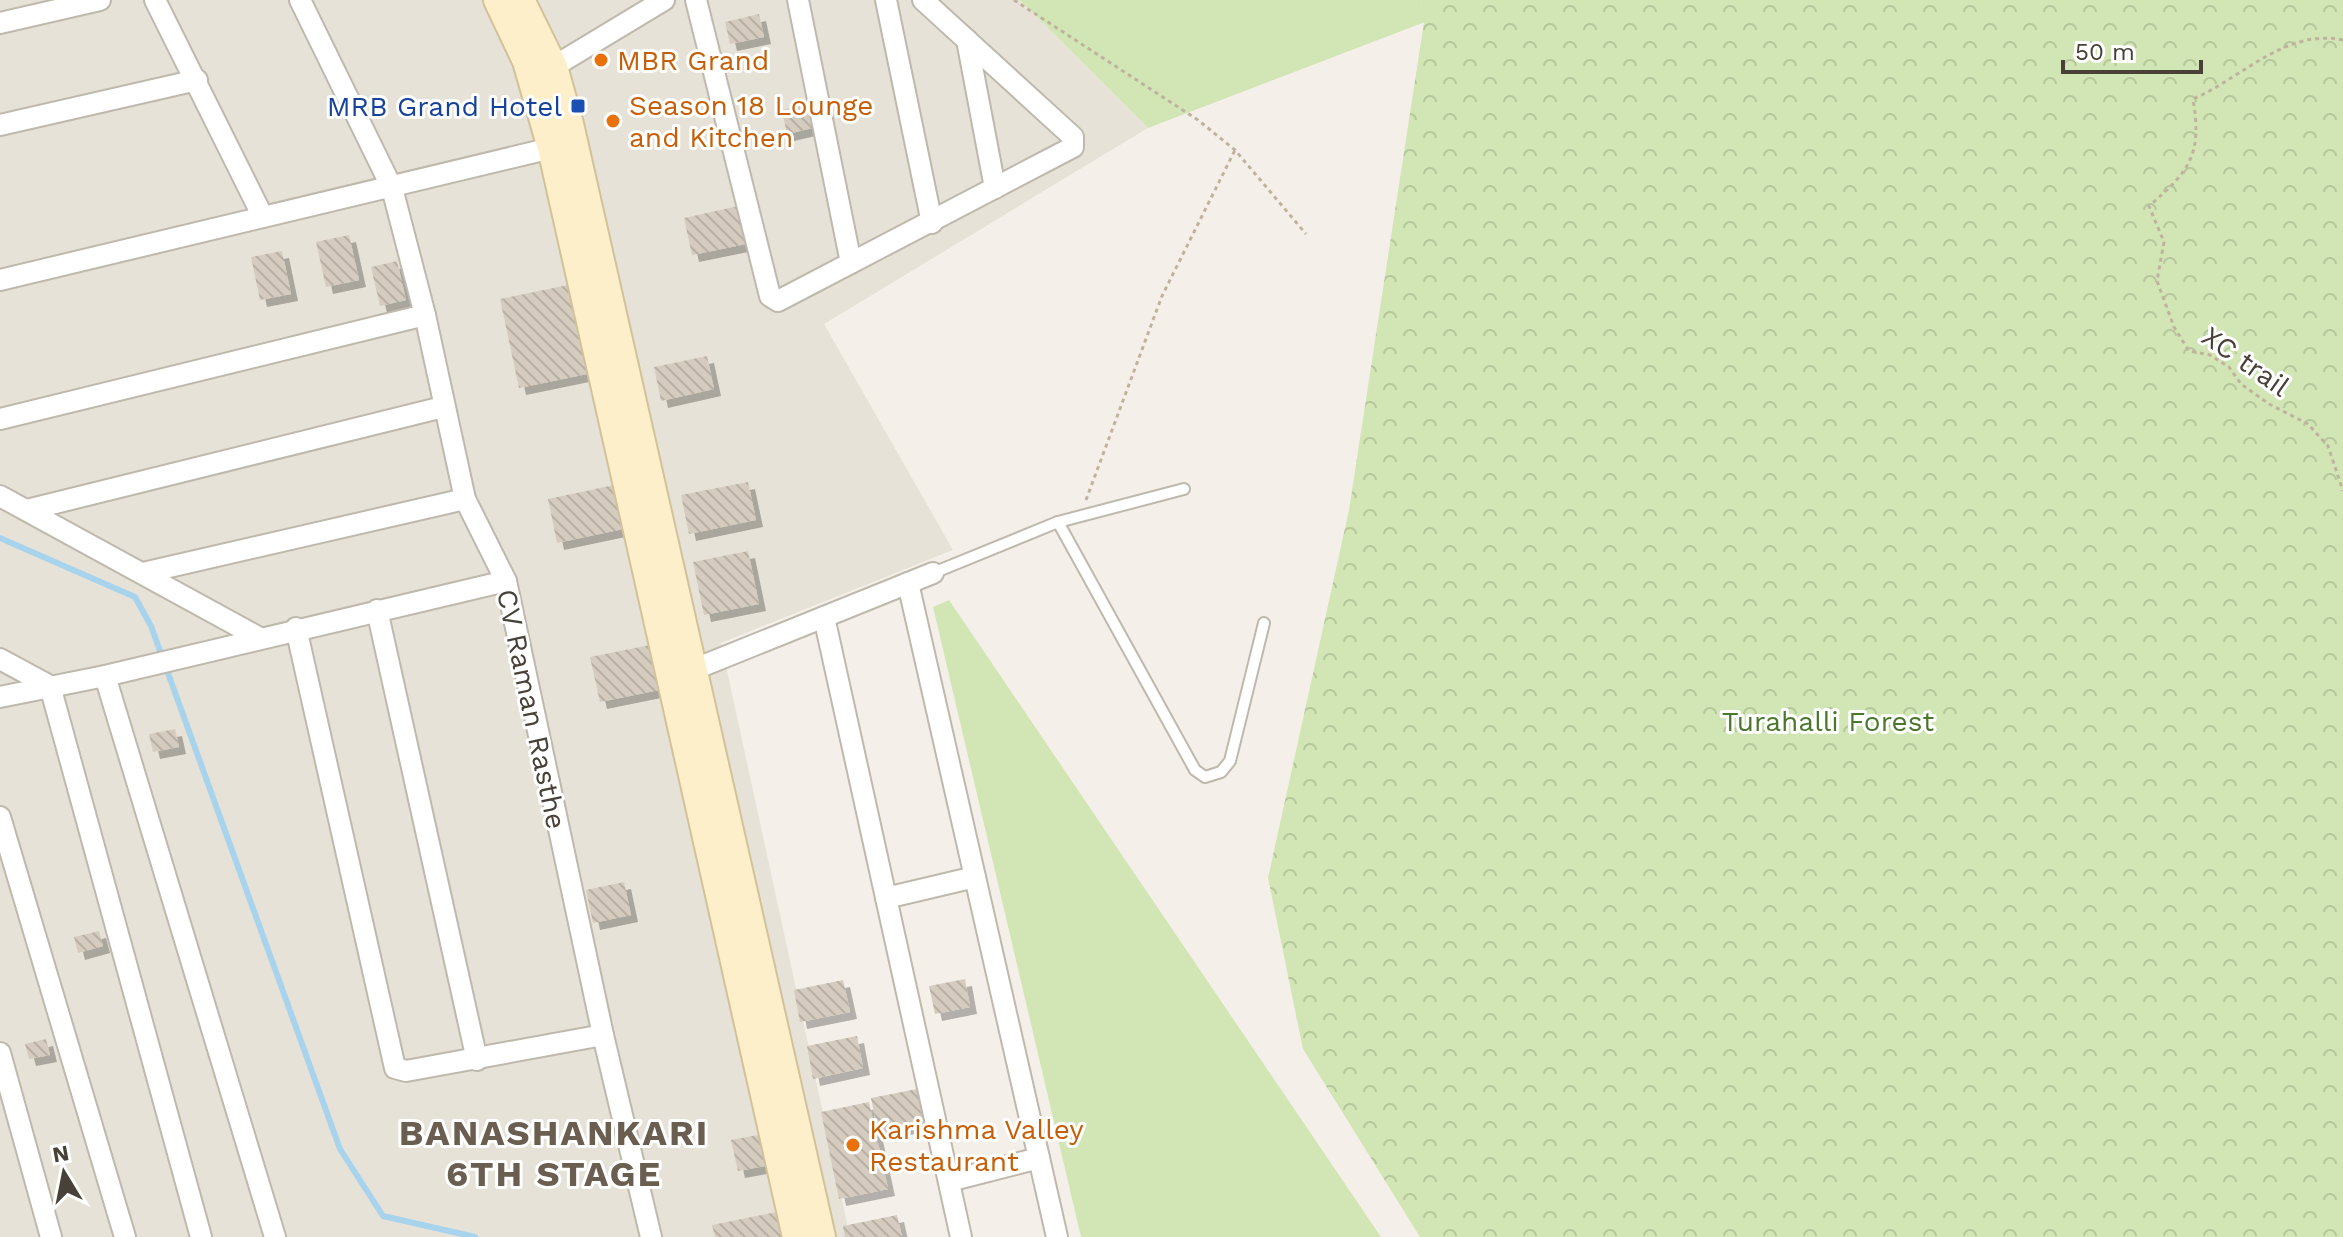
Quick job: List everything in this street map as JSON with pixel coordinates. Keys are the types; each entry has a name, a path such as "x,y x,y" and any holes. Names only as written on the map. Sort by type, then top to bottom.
{"main road":[{"path":"498,0 563,145"},
{"path":"520,0 553,67 563,145 682,674 797,1237"},
{"path":"682,674 821,1237"}],"street":[{"path":"0,23 100,0"},
{"path":"155,0 263,217"},
{"name":"CV Raman Rasthe","path":"300,0 392,188 425,315 465,499 506,581 603,1035 651,1237"},
{"path":"553,67 664,0"},
{"path":"696,0 771,299 781,301 1072,148 1074,140 923,0"},
{"path":"798,0 851,263"},
{"path":"886,0 932,223"},
{"path":"967,40 995,188"},
{"path":"0,125 197,80"},
{"path":"0,280 563,145"},
{"path":"0,419 425,315"},
{"path":"27,510 443,407"},
{"path":"0,496 258,637"},
{"path":"143,573 465,499"},
{"path":"682,674 933,573"},
{"path":"0,697 105,676 258,637 506,581"},
{"path":"908,583 1057,1237"},
{"path":"377,610 477,1060"},
{"path":"824,617 961,1237"},
{"path":"296,628 393,1064 406,1071 603,1035"},
{"path":"0,659 50,686 201,1237"},
{"path":"105,676 275,1237"},
{"path":"0,817 125,1237"},
{"path":"886,898 975,877"},
{"path":"0,1053 51,1237"},
{"path":"949,1181 1039,1158"}],"lane":[{"path":"933,573 1058,522 1184,489"},
{"path":"1058,522 1195,770 1205,777 1221,772 1230,761 1264,623"}],"path":[{"path":"1014,0 1198,120 1235,150 1306,234"},
{"name":"XC trail","path":"2343,40 2325,37 2298,41 2220,88 2193,99 2198,145 2187,167 2149,206 2164,242 2157,281 2174,327 2189,351 2210,355 2229,367 2241,384 2269,404 2308,424 2328,446 2343,491"},
{"path":"1080,516 1162,296 1235,150"}],"shaded area":[{"path":"0,0 1020,0 1148,128 824,324 953,550 721,643 850,1237 0,1237"}],"green space":[{"path":"1020,0 1421,0 1425,22 1148,128"},
{"name":"Turahalli Forest","path":"1421,0 2343,0 2343,1237 1420,1237 1303,1049 1268,878 1349,510 1424,22"},
{"path":"949,600 1381,1237 1081,1237 933,607"}],"building":[{"path":"759,14 764,37 730,44 725,22"},
{"path":"812,103 817,127 787,134 782,110"},
{"path":"738,206 746,244 692,255 684,218"},
{"path":"349,235 359,280 326,287 316,242"},
{"path":"282,251 291,294 260,300 251,257"},
{"path":"397,261 406,300 380,306 371,267"},
{"path":"568,285 587,374 519,388 500,299"},
{"path":"707,356 714,389 661,401 654,367"},
{"path":"748,482 756,520 689,534 681,495"},
{"path":"614,485 623,529 557,543 548,499"},
{"path":"748,551 759,604 704,615 693,562"},
{"path":"650,645 659,690 600,702 590,657"},
{"path":"175,729 179,747 153,752 149,734"},
{"path":"624,882 631,915 593,923 586,890"},
{"path":"99,931 103,946 78,953 74,937"},
{"path":"965,979 970,1007 935,1014 929,986"},
{"path":"843,980 850,1012 800,1022 794,990"},
{"path":"857,1036 863,1068 813,1079 807,1046"},
{"path":"46,1039 50,1055 29,1059 25,1044"},
{"path":"922,1088 929,1123 878,1133 871,1098"},
{"path":"869,1102 888,1189 839,1199 821,1112"},
{"path":"758,1135 765,1166 738,1171 731,1140"},
{"path":"776,1212 782,1237 715,1237 712,1225"},
{"path":"897,1215 902,1237 845,1237 843,1226"}],"waterway":[{"path":"0,538 135,597 151,626 340,1149 383,1216 475,1237"}],"place":[{"name":"MBR Grand","path":"601,60"},
{"name":"MRB Grand Hotel","path":"578,106"},
{"name":"Season 18 Lounge and Kitchen","path":"613,121"},
{"name":"Karishma Valley Restaurant","path":"853,1145"}],"district":[{"name":"BANASHANKARI 6TH STAGE","path":"554,1152"}]}
